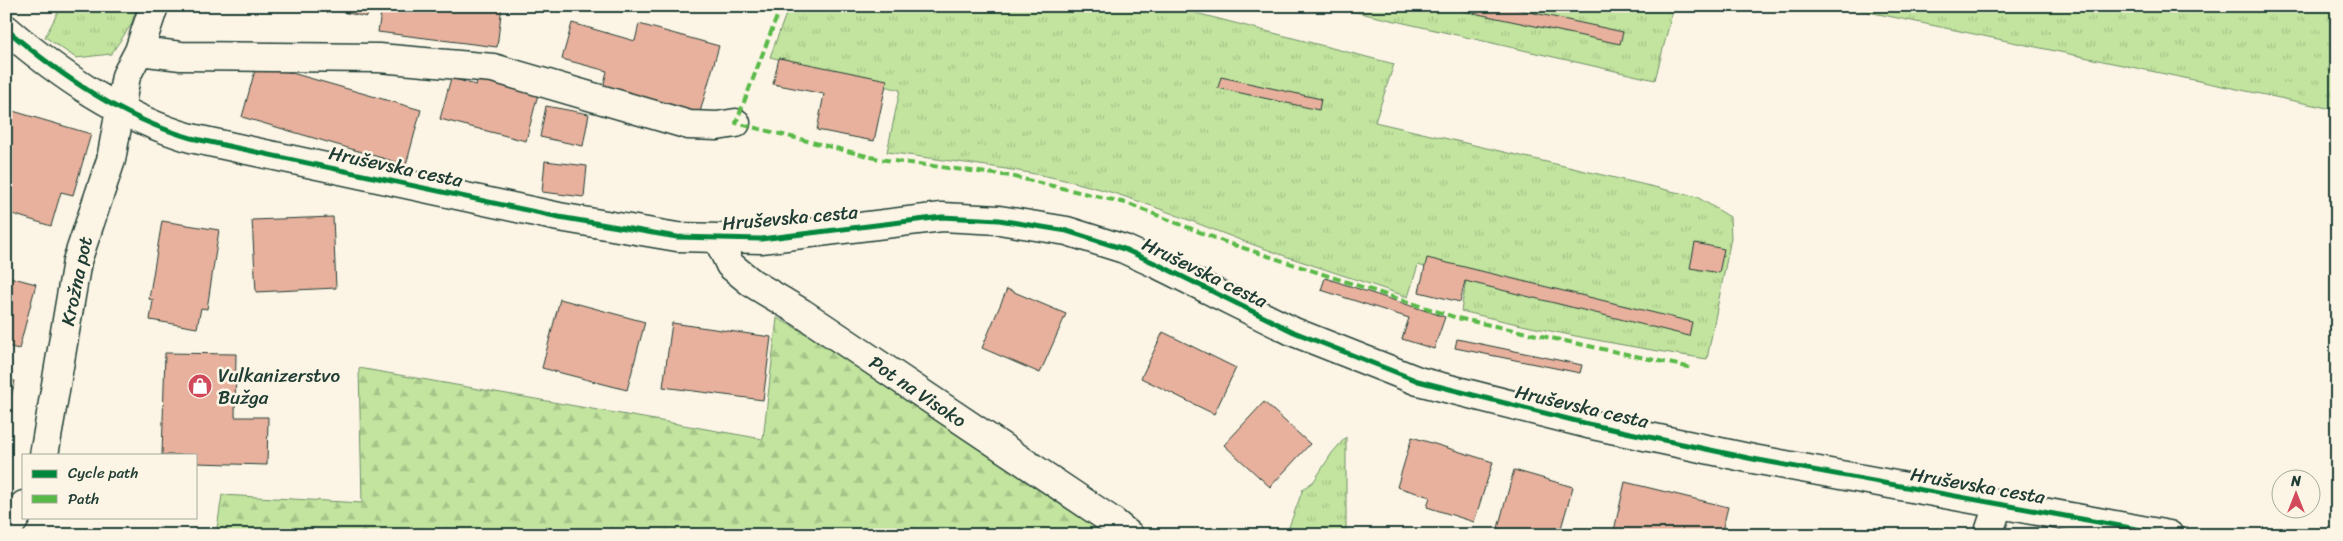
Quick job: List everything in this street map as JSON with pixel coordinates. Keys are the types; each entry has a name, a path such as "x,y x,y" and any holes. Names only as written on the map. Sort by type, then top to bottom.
{"street":[{"name":"Krožna pot","path":"44,454 77,261 111,160 126,76 139,51 154,6"},
{"name":"Hruševska cesta","path":"7,30 68,76 120,109 158,127 191,138 635,232 677,238 761,239 942,217 999,220 1067,231 1124,249 1294,332 1418,381 1588,424 1753,459 2169,535"},
{"path":"139,51 181,56 379,58 493,68 689,125 736,123"},
{"name":"Pot na Visoko","path":"718,239 730,264 752,283 810,318 1112,520 1129,535"},
{"path":"1988,535 1998,505"},
{"path":"6,532 22,508"},
{"path":"26,535 30,518"}],"green space":[{"path":"61,6 137,6 131,25 111,54 76,58 45,37"},
{"path":"789,6 1188,6 1188,11 1394,64 1375,122 1697,197 1730,217 1731,238 1707,359 1584,338 1461,311 1466,280 1418,265 1408,297 1263,248 1100,189 1021,171 887,152 900,90 770,57"},
{"path":"1329,6 1396,6 1410,9 1411,6 1674,6 1655,80"},
{"path":"1840,6 2337,6 2337,110"},
{"path":"777,318 835,349 1093,523 1095,535 216,535 222,495 362,503 359,368 763,439"},
{"path":"1346,437 1346,535 1286,535 1303,489 1314,481 1332,453"}],"building":[{"path":"313,6 370,6 367,17"},
{"path":"382,6 502,6 497,47 378,32"},
{"path":"1440,6 1502,6 1623,32 1620,44"},
{"path":"572,23 635,41 639,24 719,46 698,119 602,92 607,71 562,59"},
{"path":"779,58 887,80 874,141 817,130 824,94 773,84"},
{"path":"257,63 421,110 406,165 242,117"},
{"path":"479,75 539,90 526,141 440,119 451,78 476,85"},
{"path":"1221,77 1321,99 1319,110 1218,88"},
{"path":"546,106 589,114 583,146 540,137"},
{"path":"6,109 91,134 73,195 61,192 51,226 6,212"},
{"path":"545,161 587,166 584,197 542,192"},
{"path":"333,217 336,288 256,292 252,220"},
{"path":"162,221 219,230 207,309 201,308 197,328 150,320 153,300 149,299"},
{"path":"1695,243 1724,249 1719,273 1690,268"},
{"path":"1427,258 1692,322 1689,336 1465,281 1460,302 1419,292"},
{"path":"6,276 36,284 19,349 6,346"},
{"path":"1325,278 1445,317 1434,349 1402,339 1409,318 1321,290"},
{"path":"1007,289 1066,314 1040,373 982,348"},
{"path":"560,299 645,322 627,390 542,368"},
{"path":"672,323 771,337 763,400 663,387"},
{"path":"1163,332 1236,368 1214,414 1141,378"},
{"path":"1457,339 1582,365 1580,373 1455,348"},
{"name":"Vulkanizerstvo Bužga","path":"165,353 236,354 235,417 268,417 267,465 198,463 198,454 162,454"},
{"path":"6,379 15,381 6,416"},
{"path":"1264,402 1310,444 1270,487 1224,445"},
{"path":"1412,437 1493,462 1474,522 1427,507 1430,497 1397,487"},
{"path":"1514,470 1573,487 1559,535 1520,535 1498,528"},
{"path":"1625,482 1728,507 1721,535 1613,535"}],"marked path":[{"path":"781,6 736,123 879,159 1010,176 1126,203 1225,242 1457,318 1692,368"}],"cycle path":[{"path":"6,29 48,63 93,94 165,130 191,138 559,217 677,237 761,239 942,217 999,220 1067,231 1124,249 1294,332 1418,381 1588,424 1753,459 2169,535"}],"place":[{"name":"Vulkanizerstvo Bužga","path":"200,386"}]}
